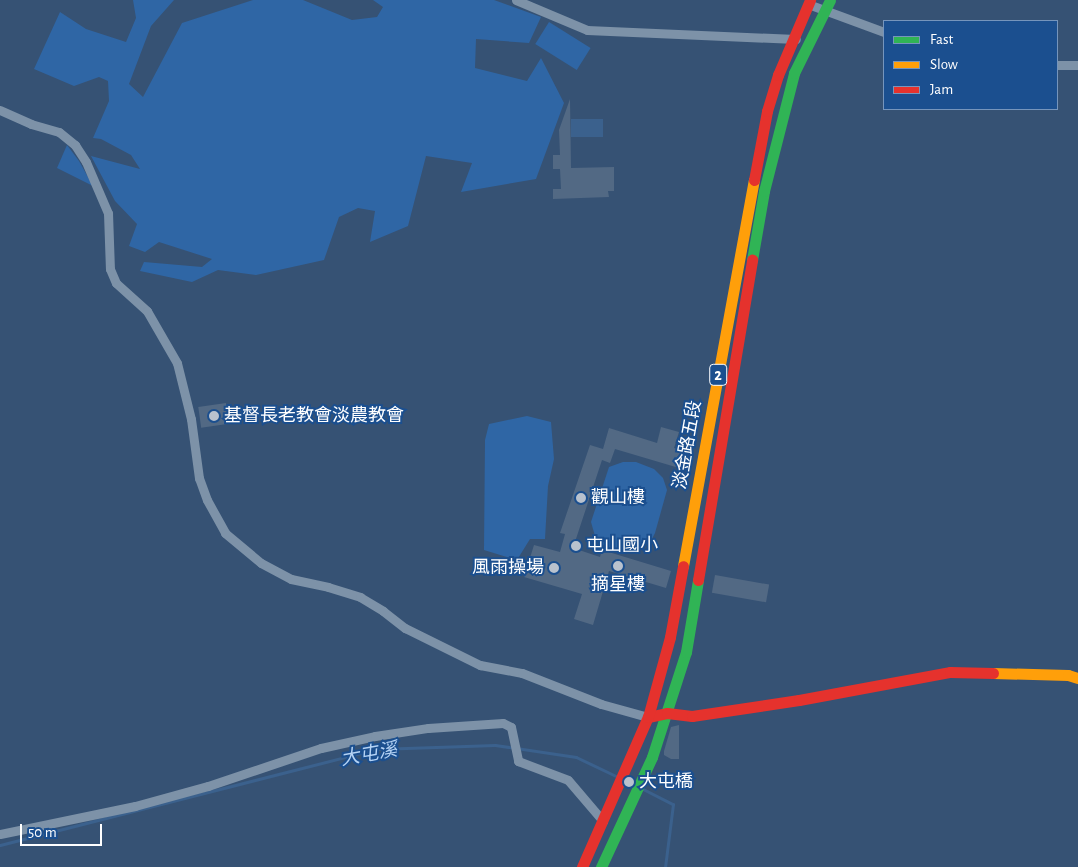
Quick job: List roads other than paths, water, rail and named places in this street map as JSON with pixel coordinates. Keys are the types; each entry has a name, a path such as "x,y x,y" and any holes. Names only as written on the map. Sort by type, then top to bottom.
{"main road":[{"name":"淡金路五段","path":"603,821 648,717 670,637 767,111 793,37 809,2"},
{"name":"淡金路五段","path":"601,867 652,757 686,652 764,191 794,73 810,45 827,5"},
{"path":"685,558 702,560"},
{"path":"648,717 667,713 692,716 800,700 950,672 1068,675 1078,678"},
{"name":"2","path":"582,867 603,821"}],"street":[{"path":"516,0 587,30 793,37 810,45"},
{"path":"809,2 827,5 883,32"},
{"path":"1058,65 1078,65"},
{"path":"0,110 31,124 59,132 76,144 86,162 108,213 110,269 116,284 147,310 177,363 191,419 199,478 207,500 225,533 262,563 291,579 328,587 360,598 405,628 480,665 522,673 601,704 648,717"},
{"path":"0,834 135,806 208,786 321,748 375,736 428,728 503,723 510,727 513,734 518,761 568,780 603,821"}],"waterway":[{"name":"大屯溪","path":"0,845 377,749 495,745 576,757 618,777"},
{"name":"大屯溪","path":"641,788 673,804 665,867"}],"place":[{"name":"基督長老教會淡農教會","path":"214,416"},
{"name":"觀山樓","path":"581,498"},
{"name":"屯山國小","path":"576,546"},
{"name":"摘星樓","path":"618,566"},
{"name":"風雨操場","path":"554,568"},
{"name":"大屯橋","path":"629,782"}]}
